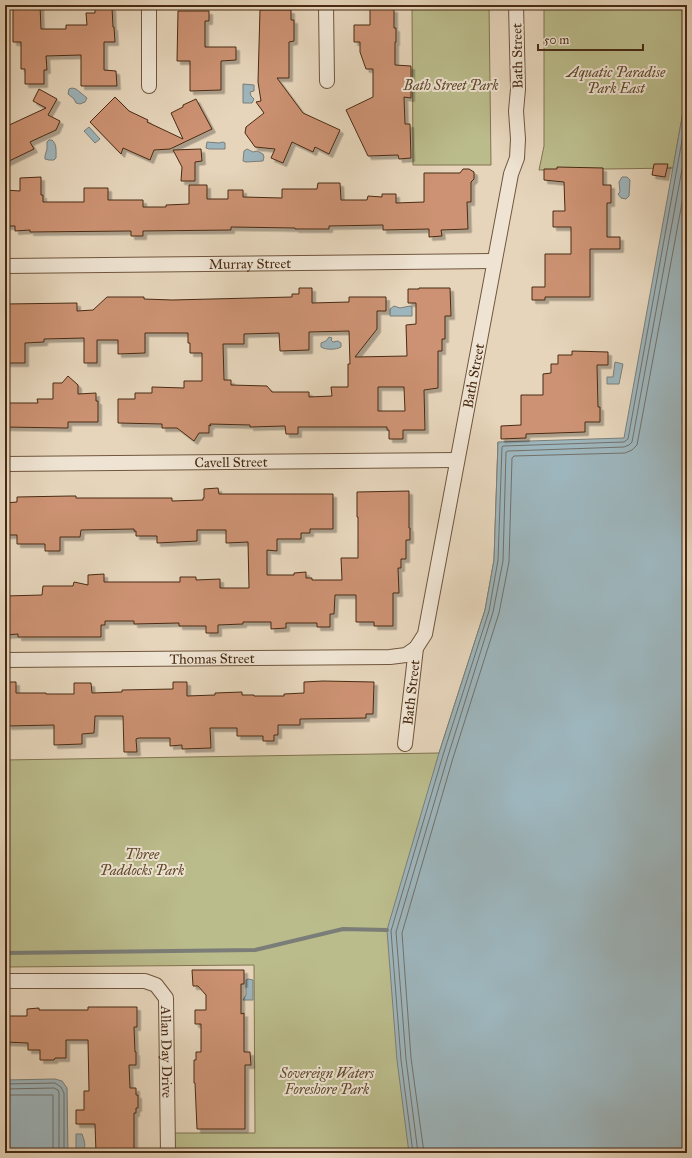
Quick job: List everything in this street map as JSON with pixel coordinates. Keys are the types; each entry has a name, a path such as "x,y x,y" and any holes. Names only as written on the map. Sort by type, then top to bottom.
{"street":[{"path":"149,5 149,86"},
{"path":"326,5 326,81"},
{"name":"Bath Street","path":"405,744 416,648 425,634 494,261 511,174 517,158 518,139 516,111 518,89 516,5"},
{"name":"Murray Street","path":"5,266 494,261"},
{"name":"Cavell Street","path":"5,464 457,460"},
{"name":"Thomas Street","path":"5,660 390,657 406,654 416,648"},
{"name":"Allan Day Drive","path":"5,981 145,981 156,985 166,998 168,1153"}],"green space":[{"name":"Bath Street Park","path":"412,5 489,5 491,165 413,165"},
{"name":"Aquatic Paradise Park East","path":"544,5 687,5 687,90 673,168 539,170 544,146"},
{"path":"498,442 577,1153 174,1153 174,1133 255,1133 254,965 5,967 5,760 439,753 485,610 494,560"}],"water":[{"path":"243,84 254,85 254,91 250,92 254,99 252,103 243,103"},
{"path":"69,89 76,89 87,98 85,102 80,104 76,103 68,94"},
{"path":"687,90 687,1153 409,1153 397,1060 387,930 439,753 485,610 494,560 498,442 624,438"},
{"path":"89,127 100,139 95,143 84,131"},
{"path":"49,140 54,142 56,150 56,158 54,160 45,159 47,142"},
{"path":"207,142 223,142 225,143 225,149 206,148"},
{"path":"247,149 263,154 263,161 243,161 244,151"},
{"path":"622,177 627,177 630,180 629,196 626,199 621,198 618,194 620,192 619,182"},
{"path":"394,306 400,308 412,307 412,316 390,316 390,309"},
{"path":"329,337 332,338 331,340 333,342 338,341 341,343 341,347 336,349 326,349 321,347 321,343 326,341"},
{"path":"615,362 623,364 619,384 607,384 607,377 613,377"},
{"path":"246,980 253,980 253,1000 243,1000 246,995"},
{"path":"55,1079 62,1081 67,1088 68,1153 5,1153 5,1080"},
{"path":"76,1134 82,1134 85,1144 83,1153 76,1153"}],"building":[{"path":"13,5 40,5 41,29 66,29 66,25 87,25 86,13 95,13 95,7 112,7 115,42 104,42 104,70 116,71 117,86 81,86 81,55 46,56 47,70 44,70 44,84 25,84 25,69 21,69 21,42 13,42"},
{"path":"370,9 394,9 394,28 396,28 395,65 411,66 411,98 404,97 405,124 410,124 411,158 399,159 398,155 368,156 346,110 373,97 373,69 366,69 360,52 360,42 354,42 354,25 370,25"},
{"path":"260,10 291,10 291,20 294,20 294,41 289,42 289,78 277,78 303,113 340,130 329,154 315,147 313,152 292,142 283,163 271,158 275,149 255,147 245,133 246,127 264,113 256,102 261,101 258,82"},
{"path":"178,11 209,11 209,21 205,21 205,47 236,47 236,60 221,61 221,90 190,91 190,61 177,61"},
{"path":"39,89 57,99 48,115 60,121 56,130 30,142 34,149 5,163 5,127 46,108 33,101"},
{"path":"115,97 129,111 148,120 147,122 183,139 171,113 196,99 212,129 170,149 154,150 150,160 123,148 121,154 90,122"},
{"path":"201,149 202,161 195,162 195,181 181,181 182,167 173,150"},
{"path":"654,164 668,164 665,177 652,175"},
{"path":"557,167 603,168 603,185 611,185 611,203 607,203 607,237 620,237 620,249 590,249 590,297 545,297 545,300 532,300 532,287 545,287 545,254 571,254 571,227 553,227 553,211 565,211 564,182 544,180 544,169 557,169"},
{"path":"463,169 469,169 474,172 474,179 471,182 471,202 467,202 468,229 441,230 442,236 429,237 429,229 383,230 383,225 329,226 329,229 231,227 231,230 143,231 143,236 131,236 131,231 15,231 15,226 5,226 5,190 20,191 20,178 41,177 41,195 43,195 43,202 84,202 84,188 108,188 108,200 143,200 143,207 166,207 166,205 189,204 189,185 207,185 207,199 228,199 228,190 243,190 243,197 282,198 282,189 317,189 318,183 340,183 341,200 367,200 368,196 382,197 382,194 396,194 396,203 424,202 424,173 460,173"},
{"path":"299,288 312,288 312,303 349,302 349,297 386,297 386,311 377,311 377,329 355,357 407,356 406,325 416,324 416,303 408,303 408,289 450,288 451,316 445,316 445,339 442,339 442,351 438,351 438,388 424,390 425,430 403,430 403,439 389,439 389,430 387,430 387,427 298,427 298,434 286,434 285,426 250,427 250,425 210,424 211,426 209,425 209,433 199,433 194,441 177,428 162,428 162,424 118,423 118,399 135,399 135,393 152,393 152,387 184,388 184,381 202,381 202,353 190,353 188,333 145,333 145,353 118,354 118,340 97,340 97,363 84,363 84,338 44,339 44,342 25,343 25,363 5,363 5,304 77,303 77,311 93,310 107,297 144,297 144,299 172,300 292,297 292,294 299,294","holes":["349,331 350,364 348,364 348,387 331,387 332,396 309,397 309,392 272,392 267,386 231,385 231,380 224,380 223,344 244,344 244,334 279,333 280,351 309,350 309,332","378,387 404,387 405,411 378,411"]},
{"path":"572,351 608,352 608,365 597,365 598,407 600,407 600,422 585,422 585,432 526,434 526,438 501,439 501,426 521,425 521,395 543,395 543,374 551,373 551,364 558,364 558,355 572,355"},
{"path":"68,376 78,385 78,394 96,393 96,401 98,401 98,422 68,422 68,428 5,427 5,403 38,403 37,399 53,399 53,383 62,383"},
{"path":"218,488 219,494 333,494 333,529 310,529 310,533 301,533 301,539 277,539 277,551 267,550 267,575 294,575 294,573 306,572 306,578 312,578 312,580 342,580 341,558 358,558 357,492 409,491 410,540 406,540 406,559 401,559 401,568 398,568 399,593 393,593 393,626 374,626 374,622 356,622 356,595 335,595 334,614 330,614 330,627 317,627 317,623 286,623 286,628 271,629 271,622 243,622 243,624 218,625 218,633 206,633 206,626 179,626 179,623 134,624 134,621 105,621 105,625 101,625 101,637 18,637 18,634 5,635 5,596 42,595 43,586 73,586 74,582 88,585 88,575 104,574 104,582 180,582 180,577 196,577 196,580 220,579 220,588 249,588 248,542 226,543 226,530 197,530 197,541 157,543 157,536 136,536 136,531 134,531 134,529 81,530 80,537 60,537 60,551 45,551 45,544 17,544 17,535 5,535 5,503 17,502 17,497 70,496 76,496 76,498 172,498 172,501 203,500 204,489"},
{"path":"5,682 16,682 16,693 74,694 74,683 91,683 92,693 122,692 122,690 173,689 173,682 187,682 187,696 242,692 242,695 284,696 284,694 304,693 304,682 374,682 373,714 366,714 366,718 300,719 300,725 278,725 278,735 274,735 274,741 263,741 263,736 237,736 237,728 210,728 211,748 182,749 182,745 170,746 170,738 139,738 136,739 137,752 124,752 123,716 95,716 94,733 82,734 82,744 54,745 54,725 8,726 8,694 5,694"},
{"path":"192,970 244,970 244,984 241,984 241,1014 244,1013 244,1052 250,1052 251,1065 245,1065 245,1129 197,1129 194,1060 196,1060 196,1052 201,1052 201,1024 195,1024 195,1010 206,1010 206,995 198,986 193,986"},
{"path":"88,1007 137,1007 137,1027 134,1027 136,1065 129,1065 130,1088 136,1088 136,1095 138,1095 138,1108 136,1108 136,1113 134,1113 134,1153 96,1153 95,1124 76,1124 76,1110 84,1110 84,1091 89,1091 88,1040 66,1040 66,1058 55,1058 54,1060 40,1060 40,1050 28,1050 28,1043 5,1042 5,1016 27,1016 27,1009 88,1010"}],"waterway":[{"path":"5,953 255,950 343,929 387,930"}],"park label":[{"name":"Three Paddocks Park","path":"142,862"},
{"name":"Sovereign Waters Foreshore Park","path":"327,1082"}]}
